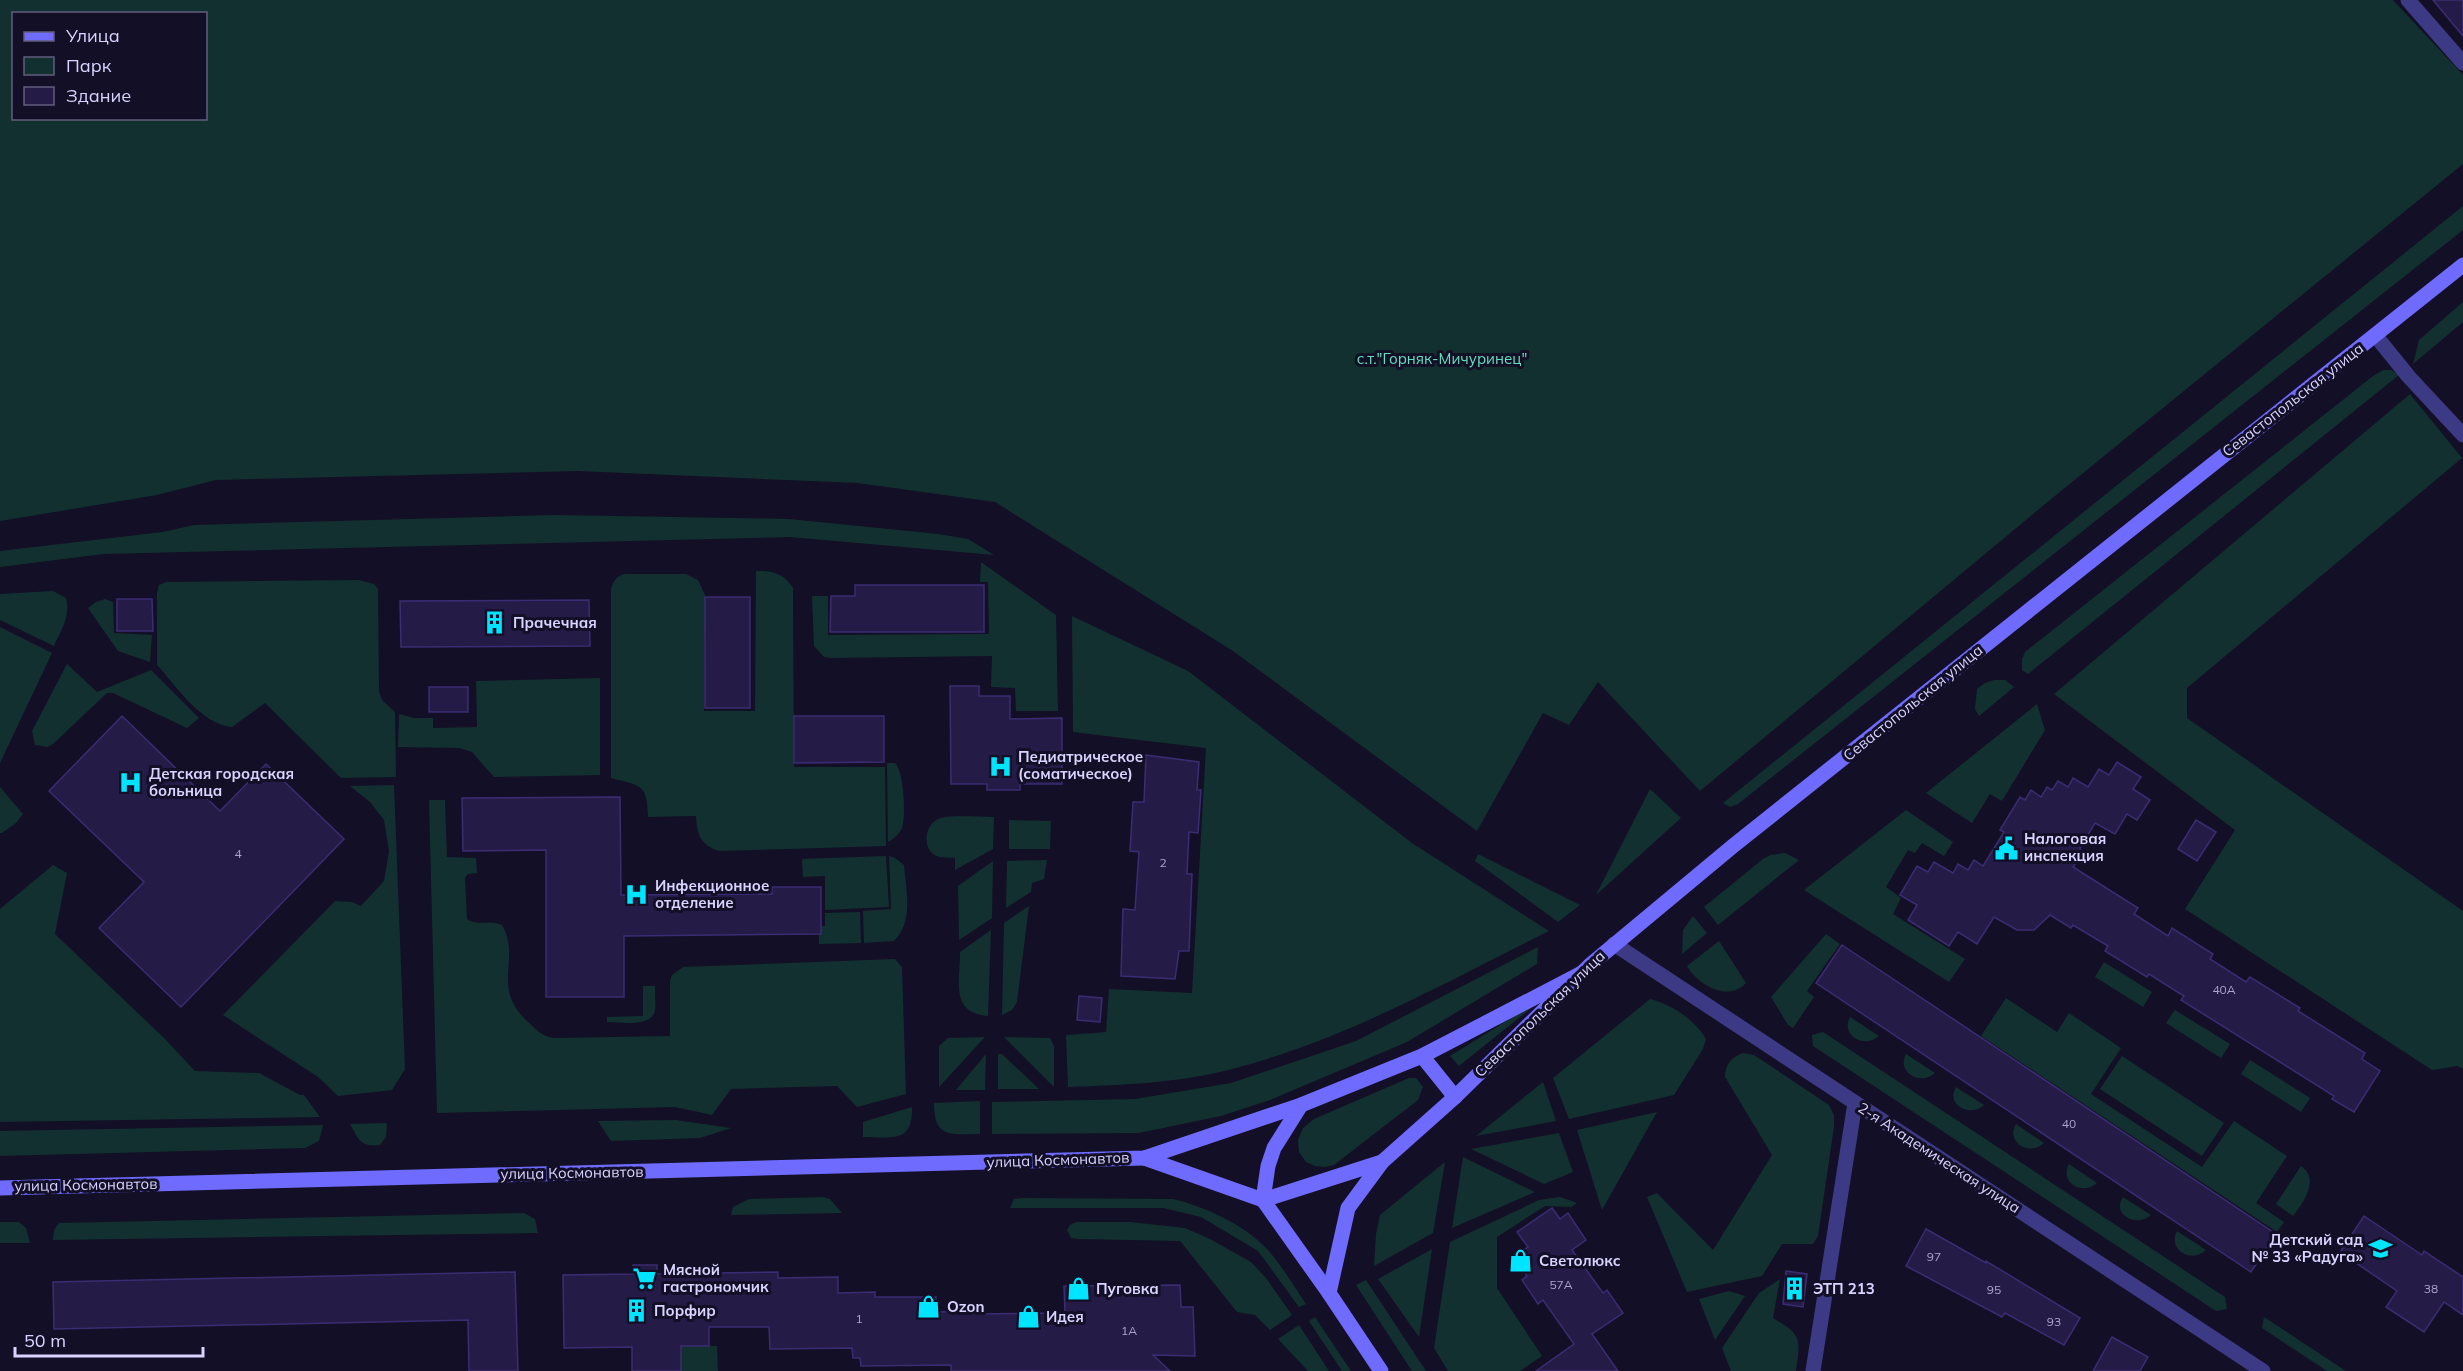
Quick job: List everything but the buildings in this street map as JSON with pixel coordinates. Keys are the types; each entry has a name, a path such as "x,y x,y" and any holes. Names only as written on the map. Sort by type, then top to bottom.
{"main road":[{"name":"Севастопольская улица","path":"1329,1293 1348,1208 1382,1162 1455,1097 1582,973 1733,846 2463,265"},
{"name":"улица Космонавтов","path":"0,1188 1144,1158 1301,1105 1422,1056 1582,973"},
{"path":"1422,1056 1455,1097"},
{"path":"1301,1105 1274,1148 1268,1166 1263,1200 1381,1371"},
{"name":"улица Космонавтов","path":"1144,1158 1263,1200"},
{"name":"Севастопольская улица","path":"1263,1200 1382,1162"}],"street":[{"path":"2408,0 2463,63"},
{"path":"2375,335 2409,378 2463,435"},
{"name":"2-я Академическая улица","path":"1614,944 2263,1371"},
{"path":"1813,1371 1855,1103"}],"green space":[{"name":"с.т.\"Горняк-Мичуринец\"","path":"0,0 2393,0 2463,75 2463,164 2050,500 1700,791 1598,682 1569,725 1543,713 1477,831 1233,651 995,502 858,483 578,471 216,480 157,495 0,521"},
{"path":"2463,206 2463,230 1738,804 1730,807 1723,803"},
{"path":"2463,302 2463,322 2413,364 2419,340"},
{"path":"2383,370 2391,370 2399,375 2028,674 2022,670 2022,659 2025,652"},
{"path":"2410,394 2462,458 2187,688 2187,718 2463,911 2463,1069 2458,1066 2432,1070 2185,909 2235,830 2054,694"},
{"path":"554,515 789,519 968,539 994,555 790,537 103,554 0,567 0,551 163,532 194,525"},
{"path":"981,562 1056,615 1058,711 1016,711 1015,688 991,687 992,656 832,658 824,657 814,646 812,596 828,596 828,635 989,634 988,582 980,582"},
{"path":"756,571 777,574 786,579 793,588 794,767 885,767 886,846 719,851 708,846 701,838 696,816 648,817 646,798 641,788 611,778 611,589 614,581 625,574 686,574 698,580 705,595 704,711 755,711"},
{"path":"359,580 374,584 378,589 379,691 382,700 395,712 396,777 341,778 265,703 232,727 210,719 190,703 157,665 157,593 159,585 166,582"},
{"path":"53,591 66,598 67,605 64,623 54,646 0,620 0,594"},
{"path":"105,599 113,602 114,633 152,635 150,662 118,651 88,608"},
{"path":"1072,616 1188,671 1412,843 1549,931 1396,1008 1317,1042 1277,1056 1194,1077 1131,1084 1068,1087 1066,1035 1106,1032 1109,989 1192,993 1206,748 1073,732"},
{"path":"0,627 52,653 0,763"},
{"path":"67,664 97,692 151,670 199,718 187,728 113,693 107,693 54,743 48,747 35,745 32,731"},
{"path":"600,678 600,775 494,777 472,752 459,748 398,747 399,714 414,718 433,718 433,728 477,727 476,681"},
{"path":"1994,680 2005,680 2014,687 1979,716 1975,709 1977,689"},
{"path":"2037,704 2045,730 2002,801 1990,794 1972,823 1926,793"},
{"path":"887,763 895,763 898,768 904,805 902,828 888,842"},
{"path":"394,785 405,1069 392,1090 338,1096 318,1077 223,1015 335,901 352,902 361,906 384,881 389,851 384,820 370,802 350,786"},
{"path":"0,787 23,814 16,823 2,833 0,833"},
{"path":"1650,789 1681,818 1596,895"},
{"path":"429,800 445,800 447,857 476,858 477,873 468,874 465,878 467,919 502,925 509,949 510,996 516,1008 542,1034 554,1038 670,1036 670,981 672,975 683,967 895,959 902,967 906,1094 857,1107 837,1086 731,1089 712,1115 675,1107 437,1113"},
{"path":"1906,810 1953,842 1944,856 1922,843 1915,853 1908,850 1886,887 1901,898 1893,914 1965,959 1949,982 1804,890"},
{"path":"952,817 994,817 993,849 955,870 955,858 937,856 929,849 927,833 936,820"},
{"path":"1009,820 1051,821 1050,849 1009,849"},
{"path":"1785,853 1799,860 1718,925 1704,907 1763,859 1770,855"},
{"path":"1478,854 1580,905 1558,922 1475,861"},
{"path":"886,856 889,907 825,910 825,876 803,877 802,859"},
{"path":"889,856 904,865 907,905 904,925 894,941 864,943 863,911 891,909"},
{"path":"1047,860 1044,879 1032,883 1031,892 1006,908 1007,861"},
{"path":"993,861 992,918 959,940 958,886"},
{"path":"53,865 67,873 55,934 164,1038 195,1071 259,1073 304,1095 320,1117 0,1122 0,909"},
{"path":"1029,906 1017,1002 1012,1010 1002,1015 1004,923"},
{"path":"860,912 861,943 819,944 819,926 825,926 825,913"},
{"path":"1693,916 1707,933 1682,954 1683,930"},
{"path":"991,930 988,1016 976,1014 962,1002 959,974 960,952"},
{"path":"1826,934 1840,944 1807,991 1814,997 1793,1028 1788,1025 1771,997"},
{"path":"1719,941 1746,983 1739,989 1722,991 1714,989 1705,985 1687,966"},
{"path":"1538,947 1537,964 1407,1042 1270,1100 1221,1116 1139,1133 992,1134 992,1102 1135,1099 1231,1083 1356,1041"},
{"path":"2104,962 2152,992 2143,1007 2095,977"},
{"path":"643,986 655,986 653,1016 635,1023 607,1022 607,1017 643,1016"},
{"path":"1545,997 1459,1066 1450,1056"},
{"path":"2006,998 2057,1032 2069,1013 2121,1048 2091,1094 2202,1167 2234,1121 2287,1156 2256,1203 2284,1222 2277,1232 1981,1036"},
{"path":"1650,999 1682,1014 1696,1025 1706,1039 1703,1049 1674,1095 1569,1119 1553,1078"},
{"path":"2175,1010 2230,1044 2221,1058 2166,1023"},
{"path":"1850,1017 1879,1036 1873,1040 1861,1041 1851,1035 1848,1030"},
{"path":"1823,1032 2225,1297 2227,1309 2216,1311 1813,1046 1812,1035"},
{"path":"985,1037 939,1087 939,1046 948,1038"},
{"path":"1004,1037 1050,1038 1054,1046 1054,1087"},
{"path":"1743,1053 1754,1055 1829,1105 1834,1115 1818,1236 1813,1244 1782,1244 1762,1276 1687,1292 1647,1197 1657,1193 1713,1250 1772,1155 1725,1077 1730,1062"},
{"path":"986,1054 985,1090 956,1090"},
{"path":"998,1054 1002,1054 1039,1089 998,1089"},
{"path":"1906,1054 1935,1073 1923,1078 1912,1076 1904,1067"},
{"path":"2122,1056 2224,1123 2202,1156 2100,1089"},
{"path":"2250,1060 2310,1098 2301,1112 2241,1074"},
{"path":"1409,1078 1416,1078 1423,1087 1418,1100 1334,1165 1315,1166 1306,1162 1299,1152 1298,1140 1303,1128 1314,1119"},
{"path":"1543,1082 1556,1121 1476,1136"},
{"path":"1956,1087 1984,1105 1973,1110 1961,1108 1954,1099"},
{"path":"980,1101 980,1134 953,1134 941,1129 937,1123 934,1103"},
{"path":"912,1107 909,1127 905,1133 892,1137 863,1137 863,1122"},
{"path":"1657,1112 1602,1210 1577,1130"},
{"path":"676,1120 731,1128 700,1138 611,1141 598,1121"},
{"path":"387,1123 386,1137 380,1145 368,1145 361,1141 350,1124"},
{"path":"2016,1124 2044,1143 2032,1148 2021,1146 2014,1137 2013,1131"},
{"path":"323,1125 319,1141 305,1148 0,1156 0,1131"},
{"path":"1559,1133 1573,1172 1544,1184 1471,1149"},
{"path":"1463,1157 1535,1192 1452,1228"},
{"path":"1445,1162 1433,1233 1374,1266 1380,1215"},
{"path":"2069,1164 2097,1183 2085,1188 2074,1186 2067,1177"},
{"path":"2301,1166 2307,1171 2310,1184 2302,1204 2293,1216 2276,1204"},
{"path":"823,1197 830,1199 842,1213 731,1215 733,1207 749,1199"},
{"path":"1560,1197 1577,1203 1571,1207 1545,1206 1497,1237 1497,1288 1542,1356 1520,1371 1448,1371 1434,1348 1450,1242 1539,1200"},
{"path":"2123,1197 2151,1215 2139,1220 2127,1218 2120,1209"},
{"path":"1014,1199 1173,1199 1197,1206 1234,1223 1264,1246 1306,1304 1299,1307 1258,1251 1201,1217 1163,1208 1010,1208"},
{"path":"524,1213 535,1219 538,1233 53,1240 54,1230 59,1223"},
{"path":"0,1222 19,1222 26,1228 30,1243 0,1243"},
{"path":"1076,1222 1130,1222 1185,1228 1251,1262 1266,1278 1292,1315 1270,1330 1255,1315 1237,1312 1180,1241 1071,1238 1067,1230"},
{"path":"2177,1231 2206,1250 2194,1256 2183,1253 2175,1244"},
{"path":"1432,1249 1419,1337 1378,1279"},
{"path":"1780,1279 1773,1318 1794,1333 1797,1338 1796,1371 1731,1371 1722,1348 1759,1293"},
{"path":"1366,1280 1426,1371 1412,1371 1356,1285"},
{"path":"1729,1291 1745,1296 1715,1340 1699,1299"},
{"path":"1315,1317 1351,1371 1342,1371 1309,1321"},
{"path":"2264,1317 2346,1371 2327,1371 2262,1328"},
{"path":"1299,1325 1329,1371 1308,1371 1278,1339"},
{"path":"681,1346 717,1346 718,1371 681,1371"}],"place":[{"name":"Прачечная","path":"495,623"},
{"name":"Педиатрическое (соматическое)","path":"1000,766"},
{"name":"Детская городская больница","path":"131,783"},
{"name":"Налоговая инспекция","path":"2006,848"},
{"name":"Инфекционное отделение","path":"637,895"},
{"name":"Детский сад № 33 «Радуга»","path":"2381,1249"},
{"name":"Светолюкс","path":"1521,1261"},
{"name":"Мясной гастрономчик","path":"645,1279"},
{"name":"Пуговка","path":"1078,1289"},
{"name":"ЭТП 213","path":"1795,1289"},
{"name":"Ozon","path":"929,1307"},
{"name":"Порфир","path":"636,1311"},
{"name":"Идея","path":"1028,1317"}]}
